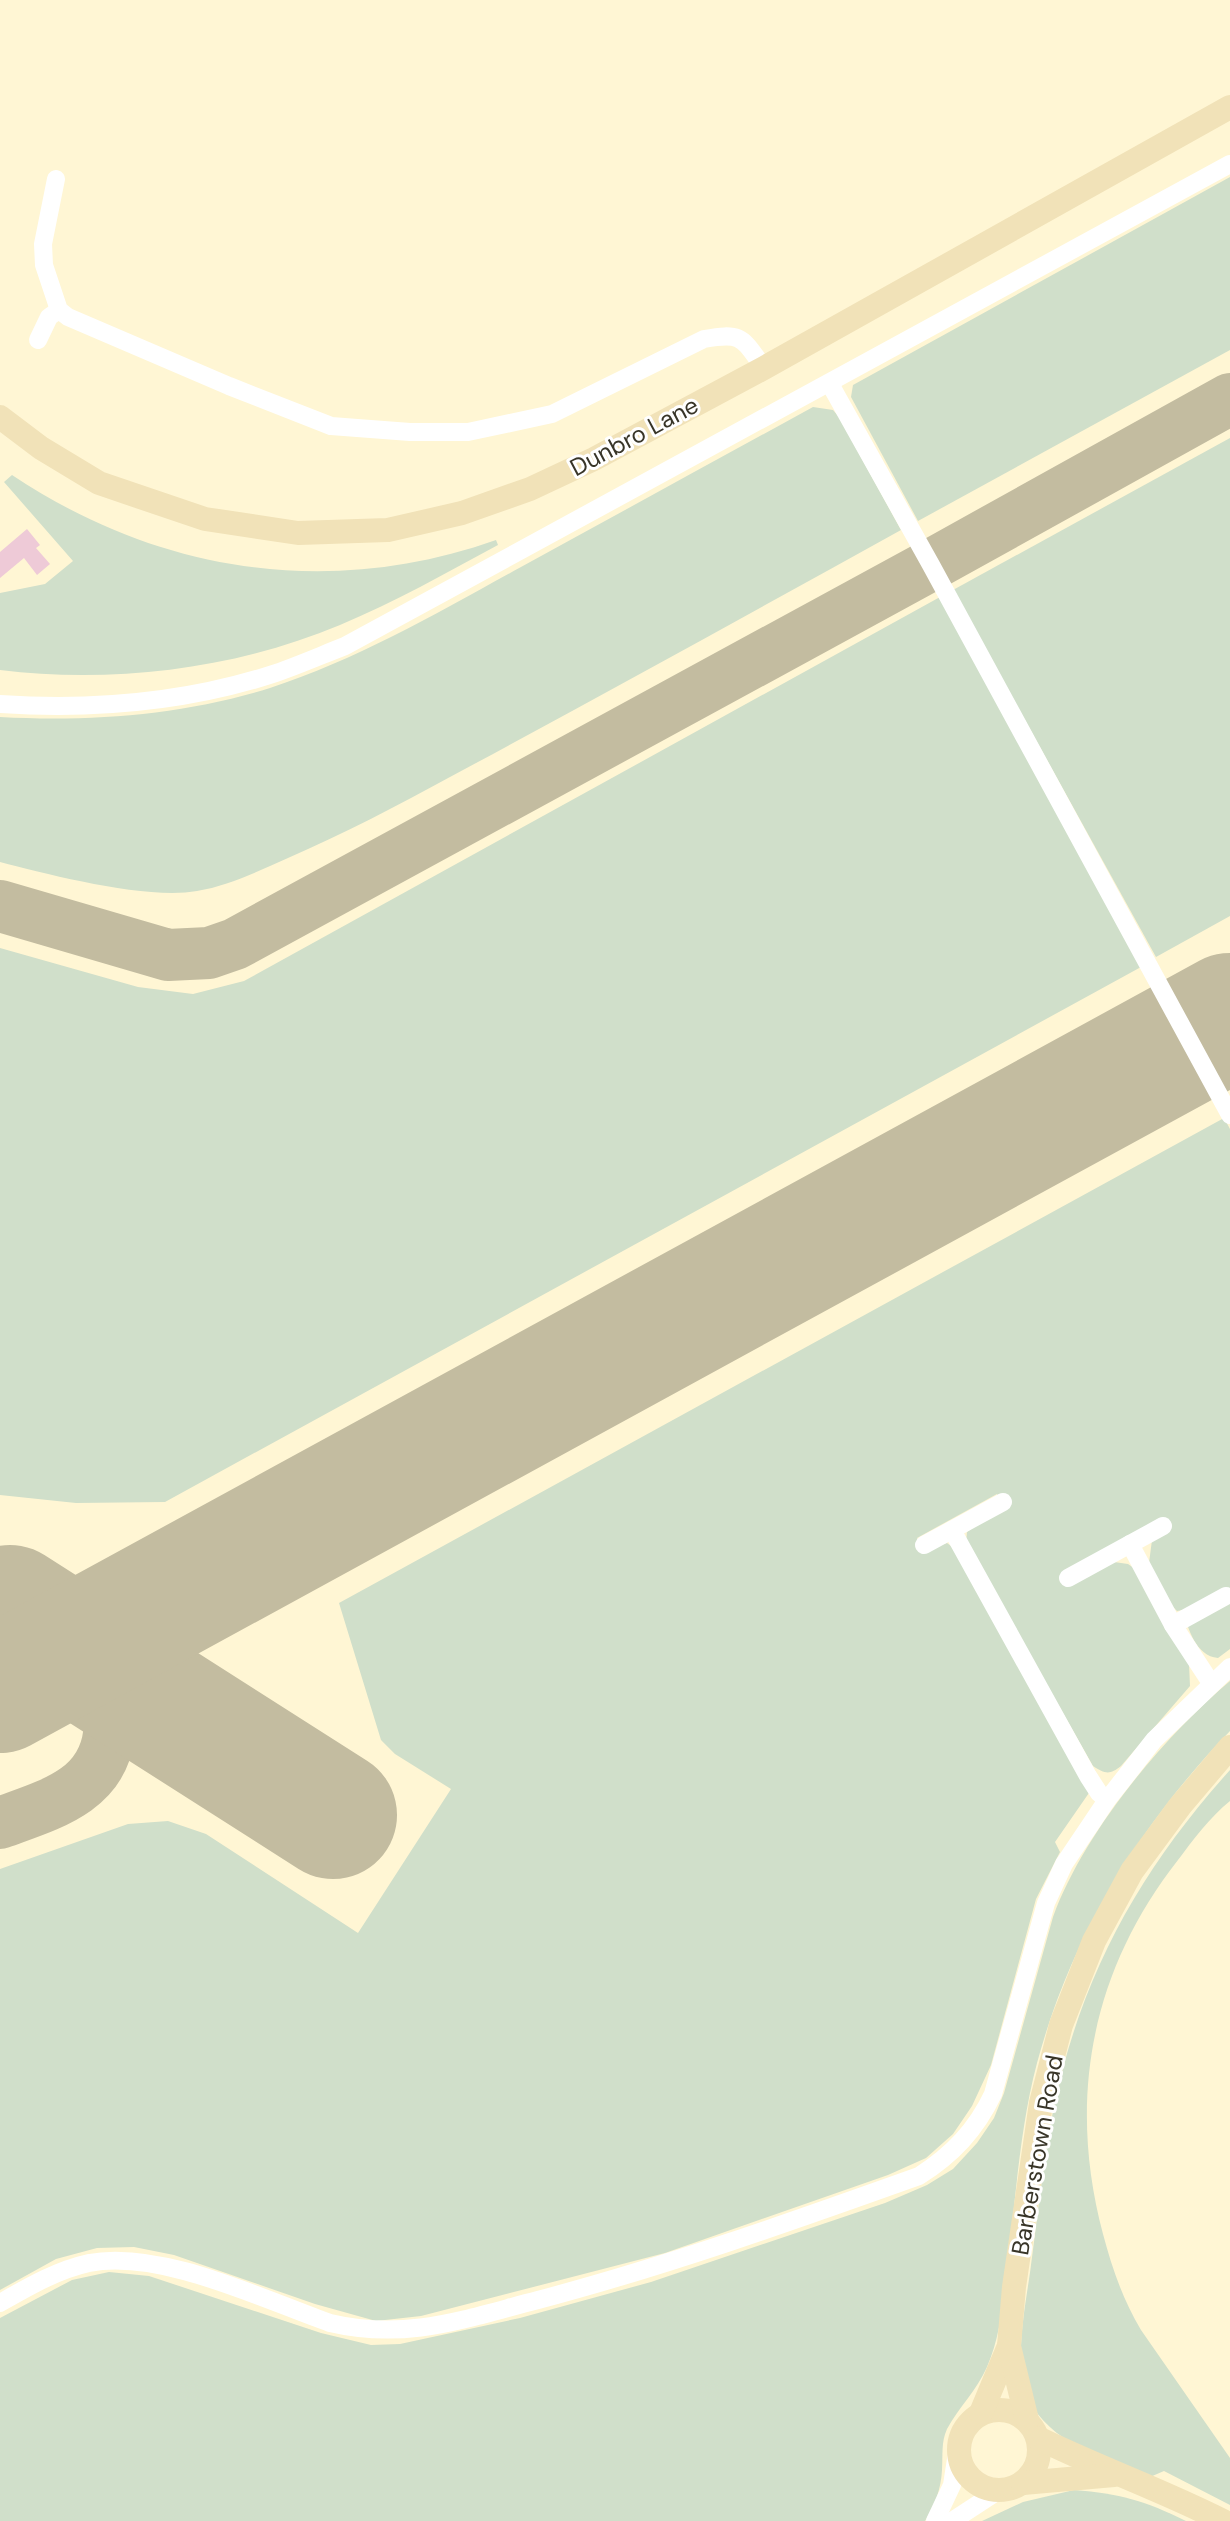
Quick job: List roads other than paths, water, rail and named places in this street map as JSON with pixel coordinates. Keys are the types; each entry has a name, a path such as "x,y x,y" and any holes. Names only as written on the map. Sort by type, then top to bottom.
{"main road":[{"name":"Dunbro Lane","path":"0,417 41,448 99,483 205,519 298,533 388,530 462,513 530,489 594,459 764,368 1230,107"},
{"name":"Barberstown Road","path":"1033,2429 1009,2346 1014,2287 1041,2103 1061,2025 1094,1941 1132,1871 1180,1806 1230,1747"},
{"path":"981,2413 1009,2346"},
{"path":"1116,2475 1023,2483 998,2491 985,2488 965,2472 959,2459 958,2446 970,2421 981,2413 994,2409 1008,2410 1033,2429 1116,2475 1173,2496 1223,2521"},
{"path":"1023,2483 1037,2463 1033,2429"}],"street":[{"path":"0,704 47,707 121,704 202,691 275,673 345,646 1230,164"},
{"path":"56,179 43,244 44,265 59,310 68,317 229,386 331,426 468,432 552,414 704,339 728,335 744,339 764,368"},
{"path":"38,340 49,317 59,310"},
{"path":"830,384 1230,1115"},
{"path":"924,1545 1003,1502"},
{"path":"1068,1578 1163,1526"},
{"path":"952,1530 1088,1776 1107,1800"},
{"path":"1130,1544 1173,1625 1211,1683"},
{"path":"1173,1625 1226,1596"},
{"path":"0,2303 44,2278 86,2264 116,2259 149,2262 188,2272 352,2328 391,2332 430,2328 593,2286 723,2246 919,2176 962,2143 982,2116 993,2094 1046,1903 1064,1864 1107,1800 1154,1740 1230,1667"},
{"path":"935,2521 952,2485 958,2446"},
{"path":"952,2521 998,2491"}]}
